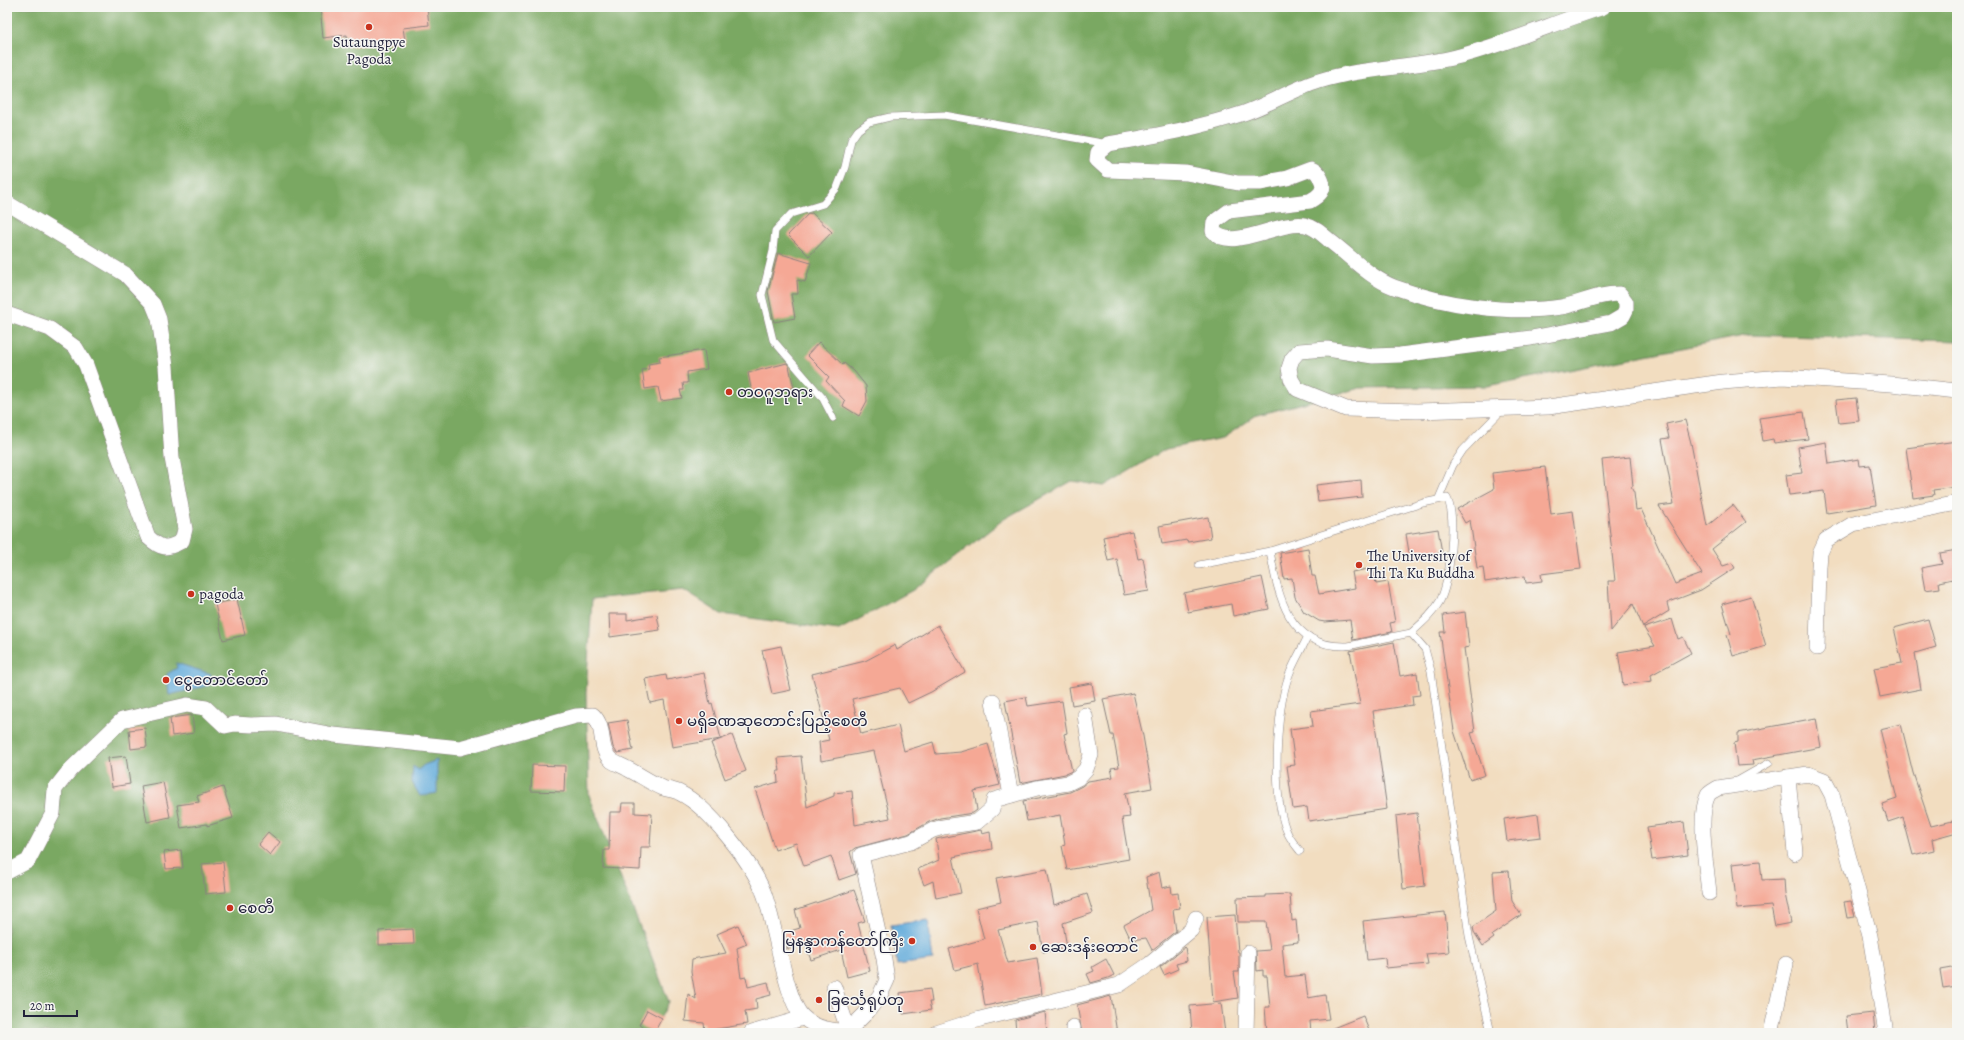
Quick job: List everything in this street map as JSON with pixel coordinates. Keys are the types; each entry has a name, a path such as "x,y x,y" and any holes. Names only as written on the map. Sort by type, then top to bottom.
{"street":[{"path":"1603,7 1490,47 1419,65 1350,73 1319,81 1293,90 1245,112 1191,128 1108,144 1098,152 1097,157 1099,164 1108,170 1186,173 1238,183 1261,183 1286,178 1311,169 1317,174 1322,184 1322,190 1319,195 1310,201 1229,211 1214,222 1213,231 1217,236 1224,239 1237,239 1276,229 1305,225 1317,230 1368,272 1392,286 1430,298 1489,308 1527,311 1562,307 1610,294 1620,294 1626,302 1626,310 1623,316 1611,323 1523,339 1400,355 1373,356 1327,349 1299,351 1292,359 1289,368 1291,379 1297,389 1346,409 1417,411 1548,407 1724,382 1782,377 1891,384 1957,391"},
{"path":"7,203 125,274 152,304 159,319 166,366 172,458 185,529 182,541 171,548 157,546 148,537 86,365 76,348 50,329 7,314"},
{"path":"1817,648 1820,553 1826,540 1853,524 1957,503"},
{"path":"993,701 1011,795"},
{"path":"7,872 28,861 53,813 55,789 70,770 122,720 138,715 187,705 206,708 225,726 235,724 276,724 334,735 460,748 576,716 593,715 599,721 606,754 613,761 648,780 688,797 718,826 748,864 764,891 794,1007 803,1018 816,1025 837,1032 848,1032 868,1011 880,995 886,980 884,959 861,855 911,842 933,830 943,827 977,822 992,809 994,800 1068,782 1078,778 1086,769 1091,755 1085,715"},
{"path":"1709,893 1703,837 1704,807 1709,794 1718,788 1808,774 1824,780 1832,795 1870,936 1886,1033"},
{"path":"1788,777 1795,853"},
{"path":"936,1033 980,1019 1078,997 1120,985 1150,964 1190,930 1196,918"},
{"path":"1246,1033 1248,953"},
{"path":"1771,1033 1786,964"},
{"path":"834,987 848,1032"},
{"path":"751,1033 803,1018"}],"lane":[{"path":"833,418 822,397 773,340 762,295 773,252 775,231 791,214 823,204 837,188 845,167 851,140 858,130 869,122 890,117 944,115 1108,144"},
{"path":"1439,498 1453,465 1463,450 1503,409"},
{"path":"1199,565 1270,551 1439,498 1447,498 1452,512 1451,558 1440,600 1428,617 1411,633 1345,646 1325,643 1308,636 1292,621 1284,608 1276,588 1270,551"},
{"path":"1411,633 1425,649 1431,671 1469,936 1491,1033"},
{"path":"1300,851 1288,834 1279,802 1278,752 1282,700 1289,674 1308,636"},
{"path":"1729,786 1769,763"}],"green space":[{"path":"7,7 1957,7 1957,341 1749,335 1487,386 1360,388 1257,415 1223,438 1166,449 1104,486 1072,481 1004,519 913,590 839,630 721,614 683,590 592,599 586,693 589,795 669,1002 652,1033 7,1033"}],"water":[{"path":"176,663 211,674 210,685 169,695 167,674 177,668"},
{"path":"437,760 437,793 420,796 412,782 413,766 418,770 424,765"},
{"name":"မြနန္ဒာကန်တော်ကြီး","path":"928,920 933,960 897,965 891,925"}],"building":[{"name":"Sutaungpye Pagoda","path":"320,7 427,7 429,25 403,28 405,41 348,47 347,35 323,38"},
{"path":"812,213 832,232 809,256 788,235 808,214"},
{"path":"778,253 811,263 805,282 797,280 798,294 791,294 795,318 774,322 768,291"},
{"path":"819,342 843,365 844,363 854,371 866,386 867,401 859,416 843,406 845,401 826,381 829,377 807,355"},
{"path":"704,350 707,369 687,372 688,383 683,383 684,390 680,390 682,398 661,401 658,387 645,389 642,370 649,369 648,364 660,362 659,357"},
{"path":"787,363 794,388 753,398 748,373"},
{"path":"1856,398 1859,421 1839,423 1836,400"},
{"path":"1804,412 1808,439 1774,443 1773,439 1763,441 1759,418"},
{"path":"1685,420 1691,443 1707,526 1733,505 1746,522 1712,549 1723,566 1732,563 1735,568 1701,590 1667,603 1669,611 1643,627 1633,604 1611,631 1608,581 1615,581 1602,460 1630,457 1633,486 1631,487 1634,493 1636,510 1641,509 1675,584 1702,574 1659,506 1674,504 1662,439 1669,438 1666,424"},
{"path":"1957,441 1957,487 1933,490 1934,495 1913,498 1906,448"},
{"path":"1826,442 1829,464 1859,459 1860,466 1870,465 1876,505 1827,513 1824,491 1789,495 1786,475 1802,473 1798,447"},
{"path":"1545,467 1551,514 1573,511 1581,569 1541,574 1542,581 1526,583 1525,576 1485,582 1483,567 1477,568 1470,520 1465,523 1457,509 1494,489 1492,473"},
{"path":"1361,480 1362,497 1318,502 1316,485"},
{"path":"1208,517 1211,538 1162,544 1159,526"},
{"path":"1438,529 1442,553 1410,558 1406,534"},
{"path":"1132,531 1138,559 1143,558 1149,591 1124,595 1117,559 1108,561 1103,537"},
{"path":"1308,548 1312,576 1315,576 1319,594 1355,588 1352,572 1373,568 1376,584 1388,582 1395,622 1390,623 1392,632 1353,640 1350,620 1319,621 1304,612 1295,597 1292,578 1284,579 1280,553"},
{"path":"1957,550 1957,578 1939,582 1940,588 1925,590 1921,568 1942,564 1940,553"},
{"path":"1262,577 1269,609 1233,616 1231,604 1188,612 1184,593"},
{"path":"1751,596 1766,646 1733,656 1727,635 1731,634 1722,604"},
{"path":"237,599 245,635 223,640 215,604"},
{"path":"1465,612 1469,647 1464,648 1475,732 1471,733 1485,775 1470,780 1454,731 1440,632 1445,632 1443,615"},
{"path":"609,614 627,614 627,620 657,615 660,630 610,637"},
{"path":"1672,619 1678,639 1683,637 1691,653 1651,675 1652,681 1623,685 1618,652 1655,646 1644,628"},
{"path":"1928,619 1936,647 1915,653 1921,689 1880,697 1874,668 1902,663 1894,628"},
{"path":"938,625 965,672 931,692 908,703 900,688 852,699 861,734 898,725 904,751 933,742 936,754 961,752 988,744 1000,785 974,791 977,810 973,813 940,818 929,822 908,834 855,848 850,852 856,874 839,880 831,856 804,866 796,843 775,850 755,789 778,782 777,771 780,771 778,758 801,756 807,807 834,796 834,793 852,791 855,825 890,818 874,751 821,761 819,742 829,740 812,674 865,661 895,645 897,650"},
{"path":"1394,642 1400,676 1417,673 1420,695 1412,696 1413,705 1373,711 1387,809 1309,821 1307,807 1293,809 1287,766 1295,765 1290,729 1313,726 1311,711 1360,704 1350,651"},
{"path":"781,646 791,690 772,694 762,650"},
{"path":"704,673 710,704 712,703 721,739 672,747 664,700 650,703 645,679 666,675 667,680"},
{"path":"1092,683 1095,701 1072,705 1069,687"},
{"path":"1133,693 1143,736 1152,788 1125,793 1130,817 1122,818 1129,859 1067,870 1062,846 1065,845 1060,815 1027,821 1023,801 1070,792 1088,781 1113,777 1111,768 1119,767 1113,735 1111,735 1103,699"},
{"path":"1026,697 1028,706 1062,701 1067,733 1064,734 1072,771 1065,774 1020,783 1005,701"},
{"path":"192,715 194,733 172,736 170,718"},
{"path":"1816,718 1821,747 1752,760 1753,765 1737,766 1734,743 1738,742 1738,733"},
{"path":"627,720 633,750 617,753 613,747 608,723"},
{"path":"1901,724 1913,773 1931,826 1957,820 1957,832 1932,839 1934,850 1913,855 1903,817 1888,822 1882,804 1897,799 1880,729"},
{"path":"145,728 147,747 131,749 129,730"},
{"path":"732,735 746,771 725,779 711,743"},
{"path":"126,756 130,784 112,787 108,758"},
{"path":"532,765 565,766 564,792 531,791"},
{"path":"163,782 170,817 147,822 141,786"},
{"path":"223,787 233,818 207,826 207,824 181,828 177,805 199,802 197,796"},
{"path":"622,803 635,803 635,813 652,814 650,847 641,847 640,870 603,868 604,850 609,850 610,812 621,812"},
{"path":"1417,813 1425,886 1403,889 1396,816"},
{"path":"1538,814 1541,837 1507,841 1504,819"},
{"path":"1684,822 1688,855 1652,860 1647,827"},
{"path":"981,830 982,834 990,832 992,849 953,857 961,893 936,898 933,881 924,885 918,869 939,860 936,839"},
{"path":"268,832 280,842 270,855 258,844"},
{"path":"181,850 183,868 166,869 164,852"},
{"path":"1760,861 1762,880 1784,879 1785,894 1791,923 1775,926 1771,906 1737,909 1732,864"},
{"path":"223,862 226,892 205,894 202,864"},
{"path":"1047,869 1054,905 1087,894 1093,913 1063,923 1067,948 1043,952 1038,922 998,930 1008,963 1037,958 1042,994 985,1006 978,964 955,970 949,949 984,939 976,908 1001,902 996,878"},
{"path":"1509,871 1512,901 1521,915 1492,935 1494,938 1483,946 1474,932 1473,927 1496,911 1493,872"},
{"path":"1159,872 1162,888 1171,886 1172,894 1178,893 1180,908 1173,909 1176,931 1152,950 1146,938 1131,940 1124,925 1151,910 1146,877"},
{"path":"854,890 865,921 858,923 870,971 847,977 841,950 811,960 805,944 788,949 784,933 800,928 795,910"},
{"path":"1290,894 1292,921 1296,920 1298,942 1282,944 1285,977 1305,975 1308,998 1325,995 1329,1019 1310,1021 1311,1033 1267,1033 1265,1007 1270,1007 1267,976 1263,976 1263,970 1257,971 1256,951 1270,950 1266,922 1238,922 1237,898"},
{"path":"1851,901 1855,917 1847,918 1844,902"},
{"path":"1445,912 1449,952 1426,954 1428,964 1386,968 1385,958 1367,960 1363,921"},
{"path":"1235,915 1239,952 1239,972 1234,972 1238,998 1213,1002 1207,917"},
{"path":"738,925 747,944 737,948 741,978 746,977 748,987 768,982 771,995 756,999 757,1009 745,1011 747,1024 705,1031 704,1023 685,1021 688,994 696,999 691,971 692,959 726,953 717,934"},
{"path":"413,929 414,944 379,945 379,931"},
{"path":"1185,947 1187,961 1176,964 1178,969 1164,975 1160,967"},
{"path":"1106,959 1114,975 1091,983 1087,974 1094,971 1092,967"},
{"path":"1957,967 1957,986 1943,988 1940,970"},
{"path":"930,989 932,1002 929,1002 931,1010 903,1014 900,993"},
{"path":"1111,996 1117,1033 1082,1033 1077,1005"},
{"path":"1221,1003 1225,1033 1192,1033 1190,1006"},
{"path":"647,1010 662,1018 654,1033 639,1025"},
{"path":"1045,1012 1047,1033 1016,1033 1015,1020"},
{"path":"1873,1013 1875,1033 1848,1033 1846,1016"},
{"path":"1363,1016 1370,1033 1323,1033 1323,1032"}],"place":[{"name":"Sutaungpye Pagoda","path":"369,27"},
{"name":"တဝဂူဘုရား","path":"729,392"},
{"name":"The University of Thi Ta Ku Buddha","path":"1359,565"},
{"name":"pagoda","path":"191,594"},
{"name":"ငွေတောင်တော်","path":"166,680"},
{"name":"မရှိခဏဆုတောင်းပြည့်စေတီ","path":"679,721"},
{"name":"စေတီ","path":"230,908"},
{"name":"မြနန္ဒာကန်တော်ကြီး","path":"912,941"},
{"name":"ဆေးဒန်းတောင်","path":"1033,947"},
{"name":"ခြင်္သေ့ရုပ်တု","path":"819,1000"}]}
